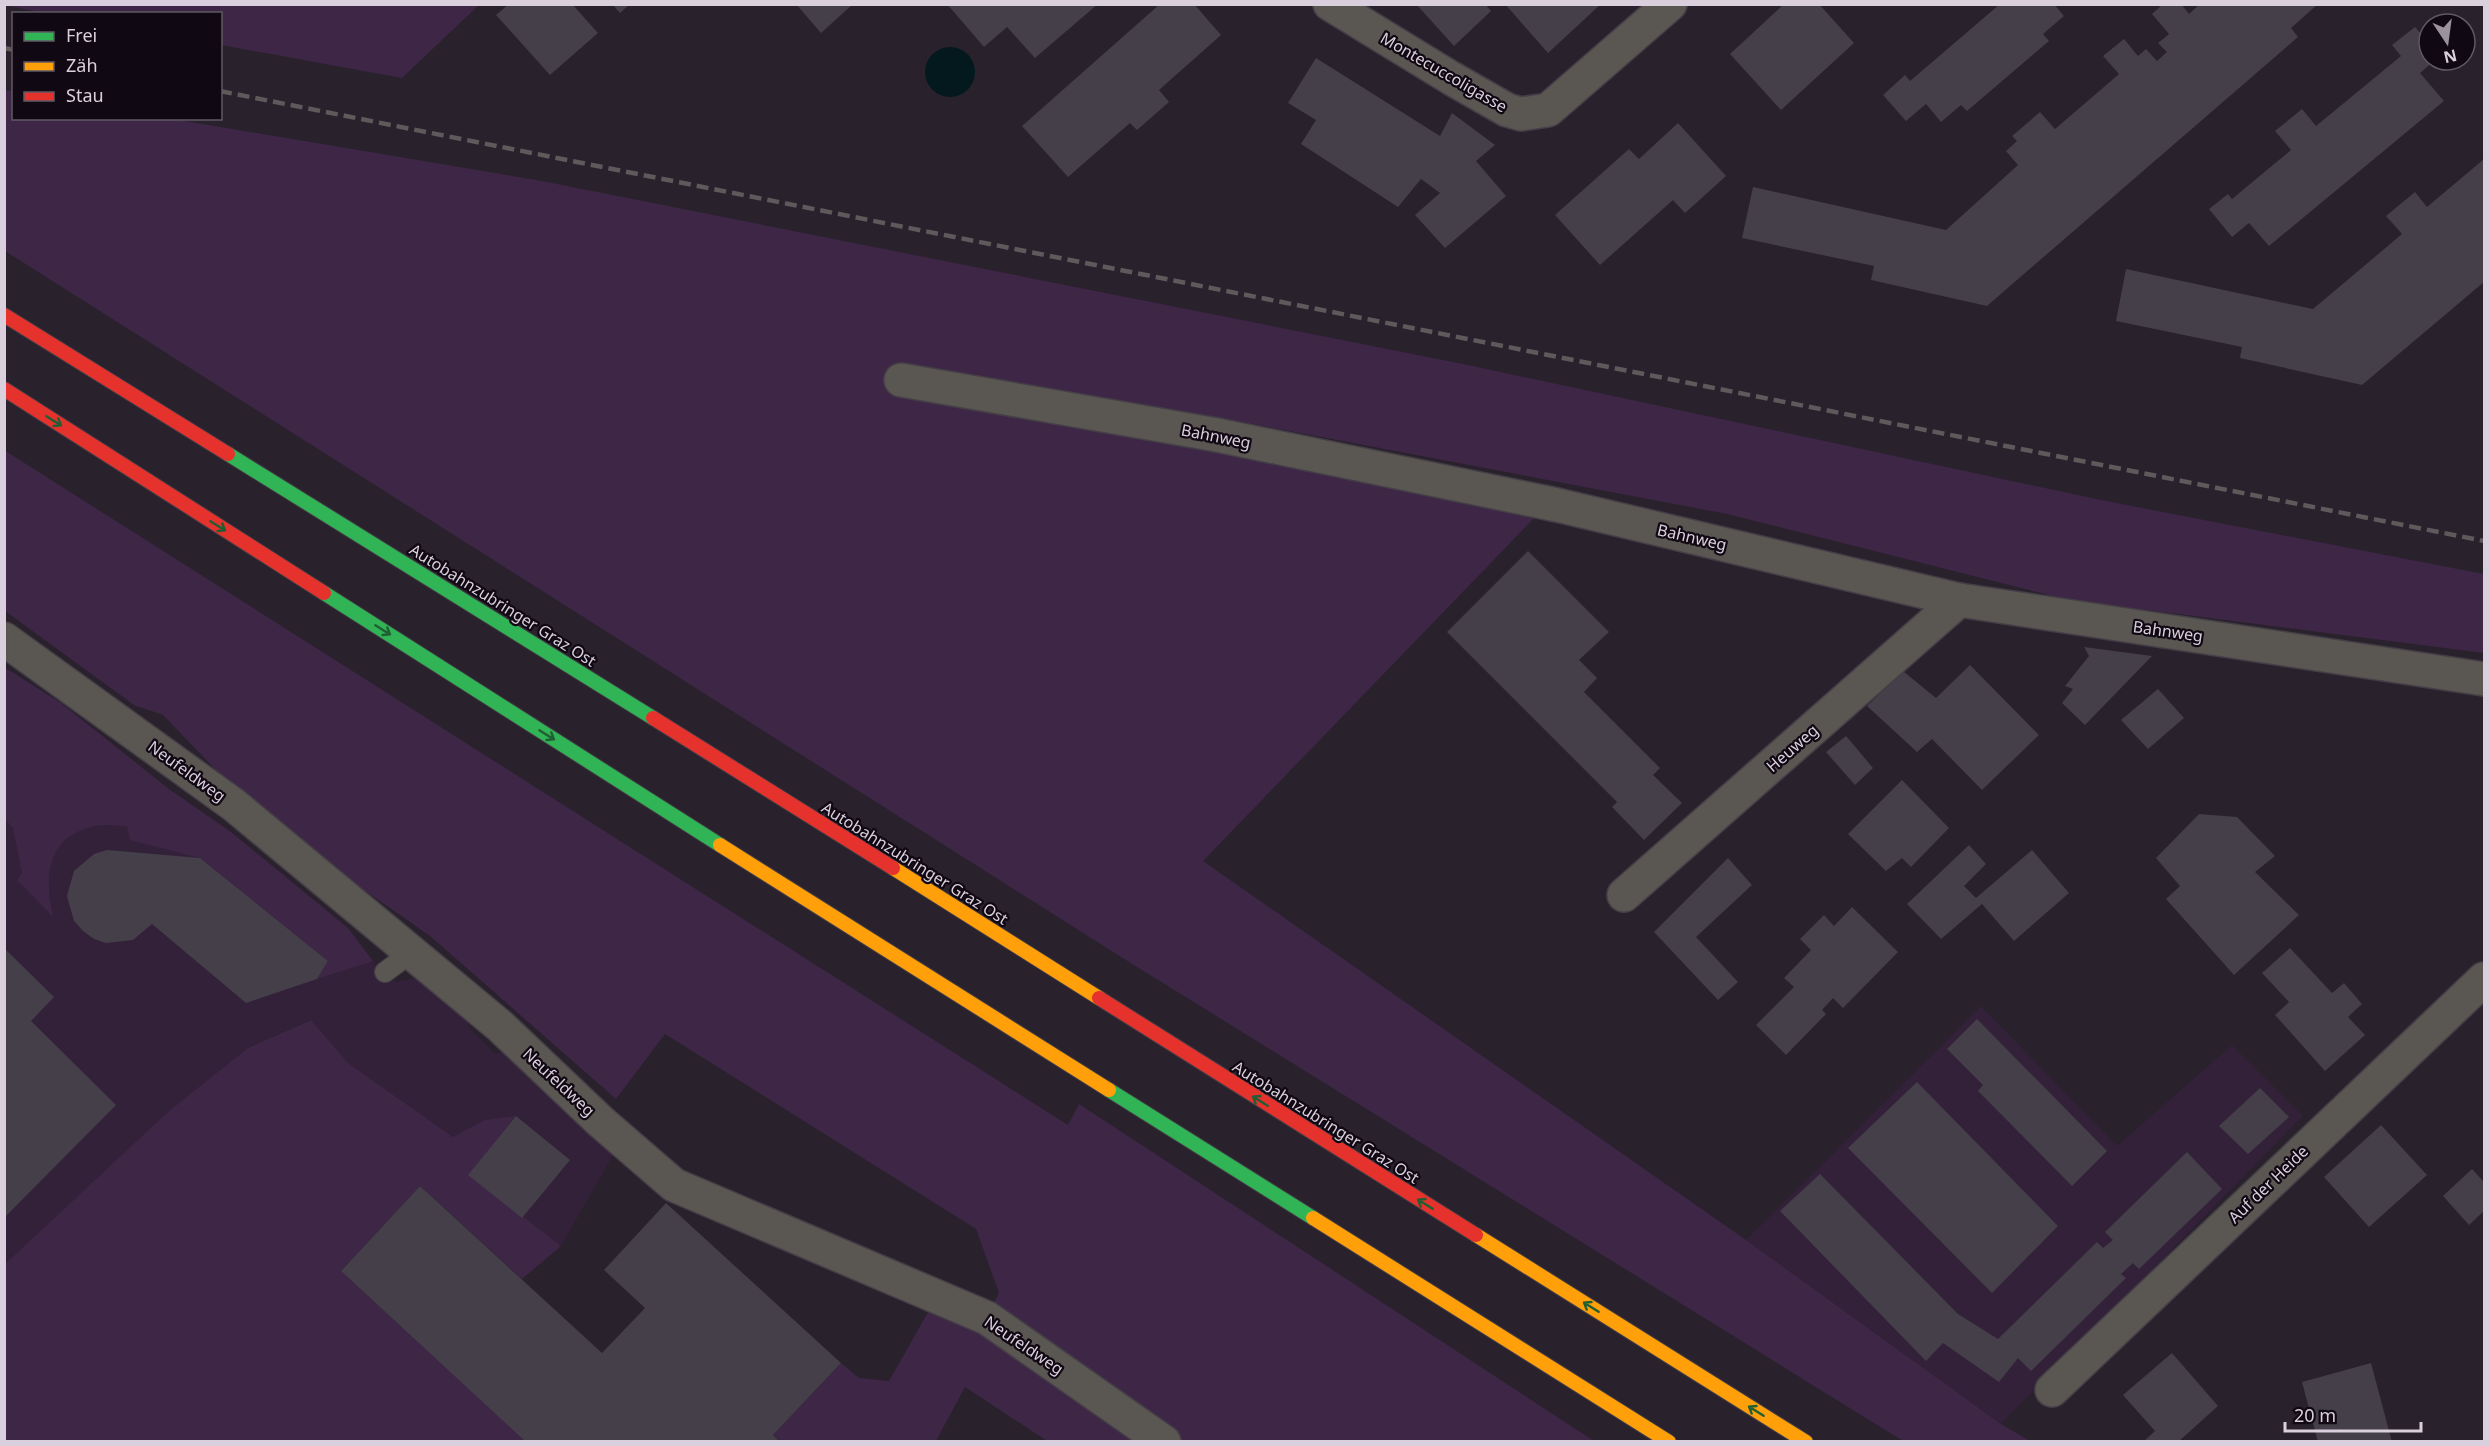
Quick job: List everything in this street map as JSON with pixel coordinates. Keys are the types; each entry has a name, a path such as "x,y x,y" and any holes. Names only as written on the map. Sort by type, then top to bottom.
{"highway":[{"name":"Autobahnzubringer Graz Ost","path":"4,315 614,693 1806,1442"},
{"path":"4,389 613,777 1669,1442"}],"street":[{"name":"Montecuccoligasse","path":"1330,4 1460,83 1507,110 1521,114 1548,110 1670,4"},
{"name":"Bahnweg","path":"901,380 1217,435 1510,495 1959,600 2484,679"},
{"name":"Heuweg","path":"1624,896 1959,600"},
{"name":"Neufeldweg","path":"4,639 234,805 500,1026 600,1121 674,1185 987,1318 1164,1442"},
{"name":"Auf der Heide","path":"2052,1390 2484,979"}],"lane":[{"path":"385,972 412,952"}],"shaded area":[{"path":"4,5 479,5 402,78 222,45 222,12 40,12"},
{"path":"950,47 959,49 970,58 975,72 973,81 964,92 950,97 941,95 930,86 925,72 927,63 936,52"},
{"path":"4,90 12,91 12,120 179,120 542,181 1463,364 2106,501 2484,574 2484,653 2069,600 1727,514 1211,416 927,383 1539,513 1203,861 1746,1240 2001,1424 2030,1441 1903,1441 1121,957 5,251"},
{"path":"4,450 1068,1125 1079,1104 1594,1441 1047,1441 965,1387 936,1441 780,1441 773,1435 841,1363 859,1378 889,1381 931,1307 987,1317 999,1293 976,1229 665,1034 616,1099 430,936 264,820 163,715 134,705 5,611"},
{"path":"4,667 61,703 169,789 231,832 348,928 373,961 317,979 328,961 200,858 130,840 127,826 94,826 78,831 66,839 52,861 49,874 53,917 17,880 22,873 13,828 5,819"},
{"path":"5,702 367,955 396,982 416,978 465,1015 470,1028 495,1054 507,1050 616,1150 561,1246 468,1175 515,1117 484,1120 453,1137 348,1063 310,1020 248,1048 163,1117 5,1264"},
{"path":"1981,1006 2117,1146 2232,1045 2303,1116 2001,1424 1746,1240"},
{"path":"311,1020 348,1063 453,1137 484,1120 516,1116 469,1175 561,1246 522,1279 420,1186 341,1271 526,1441 5,1442 5,1264 169,1111 248,1048"}],"building":[{"path":"509,4 572,4 598,33 550,75 496,15"},
{"path":"612,4 630,4 620,13"},
{"path":"796,4 853,4 821,33"},
{"path":"947,4 1098,4 1035,58 1007,27 984,47"},
{"path":"1160,4 1194,4 1221,35 1159,90 1169,102 1137,130 1130,123 1068,177 1022,126"},
{"path":"1416,4 1485,4 1491,11 1454,46"},
{"path":"1505,4 1601,4 1548,53"},
{"path":"1784,4 1819,4 1854,43 1781,110 1730,54"},
{"path":"2000,4 2054,4 2064,16 2043,34 2049,41 1967,111 1961,105 1941,122 1926,104 1906,121 1883,95 1905,75 1910,81"},
{"path":"2163,4 2181,4 2189,14 2200,4 2318,4 2291,28 2298,37 1987,306 1871,280 1874,266 1742,238 1753,187 1946,230 2018,165 2006,151 2017,141 2012,136 2040,112 2055,129 2119,74 2103,56 2124,39 2138,56 2146,49 2157,61 2167,52 2158,43 2169,34 2152,14"},
{"path":"2415,27 2417,29 2417,72 2421,72 2444,101 2269,246 2249,223 2232,237 2209,209 2228,194 2232,199 2291,150 2275,131 2302,109 2316,126 2401,56 2392,45"},
{"path":"1316,58 1440,136 1452,113 1495,145 1476,161 1506,196 1445,248 1415,215 1440,193 1421,179 1398,207 1301,144 1316,120 1288,103"},
{"path":"1678,123 1726,176 1685,213 1673,200 1600,265 1555,215 1629,149 1639,159"},
{"path":"2484,159 2484,282 2362,385 2240,358 2242,347 2116,321 2126,269 2313,309 2402,234 2386,216 2415,192 2427,207"},
{"path":"1528,551 1609,632 1579,660 1597,678 1584,692 1660,768 1653,775 1682,803 1644,840 1612,807 1617,802 1447,632"},
{"path":"2084,647 2152,656 2085,725 2062,703 2073,689 2065,686 2089,656"},
{"path":"1970,665 2039,735 1982,790 1932,739 1917,752 1867,706 1903,671 1936,698"},
{"path":"2158,689 2184,718 2148,749 2121,720"},
{"path":"1846,736 1873,768 1855,785 1826,752"},
{"path":"1902,780 1949,828 1911,867 1902,858 1886,871 1848,834"},
{"path":"2199,814 2237,817 2275,856 2255,872 2299,915 2234,975 2166,899 2180,886 2156,858"},
{"path":"1969,845 1986,864 1964,886 1976,898 2032,850 2069,893 2014,941 1982,904 1941,939 1907,904"},
{"path":"107,850 200,858 328,961 317,979 246,1003 152,924 133,940 106,943 94,939 74,921 67,896 74,871 94,854"},
{"path":"1728,858 1752,885 1696,937 1738,982 1718,1000 1654,932"},
{"path":"1852,907 1898,952 1843,1008 1833,998 1822,1010 1826,1014 1786,1055 1756,1025 1794,987 1784,978 1811,950 1800,939 1824,915 1834,926"},
{"path":"4,948 54,997 31,1021 116,1105 4,1218"},
{"path":"2290,948 2332,993 2344,983 2362,1004 2348,1017 2365,1035 2325,1071 2275,1015 2289,1002 2262,973"},
{"path":"1977,1019 2107,1151 2072,1186 1978,1091 1983,1085 1947,1049"},
{"path":"1917,1082 2058,1226 1992,1293 1848,1148"},
{"path":"2260,1088 2289,1117 2248,1154 2219,1126"},
{"path":"516,1116 570,1160 522,1218 468,1175"},
{"path":"2381,1125 2427,1175 2369,1227 2324,1177"},
{"path":"2187,1152 2222,1189 2139,1269 2133,1263 2121,1274 2126,1278 2031,1371 2018,1358 1999,1382 1943,1343 1926,1361 1780,1211 1820,1174 1958,1314 1998,1339 2097,1242 2103,1248 2113,1240 2105,1232"},
{"path":"2472,1169 2484,1182 2484,1211 2469,1225 2443,1196"},
{"path":"420,1186 602,1353 645,1308 604,1270 666,1203 841,1363 773,1435 780,1442 526,1442 341,1271"},
{"path":"2172,1353 2218,1406 2178,1442 2143,1442 2155,1431 2123,1395"},
{"path":"2371,1363 2392,1442 2318,1442 2302,1382"}],"railway":[{"path":"4,48 12,50"},
{"path":"222,91 2484,541"}],"traffic: fast":[{"path":"228,454 653,718"},
{"path":"324,593 720,845"},
{"path":"1109,1090 1313,1218"}],"traffic: slow":[{"path":"720,845 1109,1090"},
{"path":"893,868 1099,998"},
{"path":"1313,1218 1669,1442"},
{"path":"1476,1235 1806,1442"}],"traffic: jam":[{"path":"4,315 228,454"},
{"path":"4,389 324,593"},
{"path":"653,718 893,868"},
{"path":"1099,998 1476,1235"}]}
